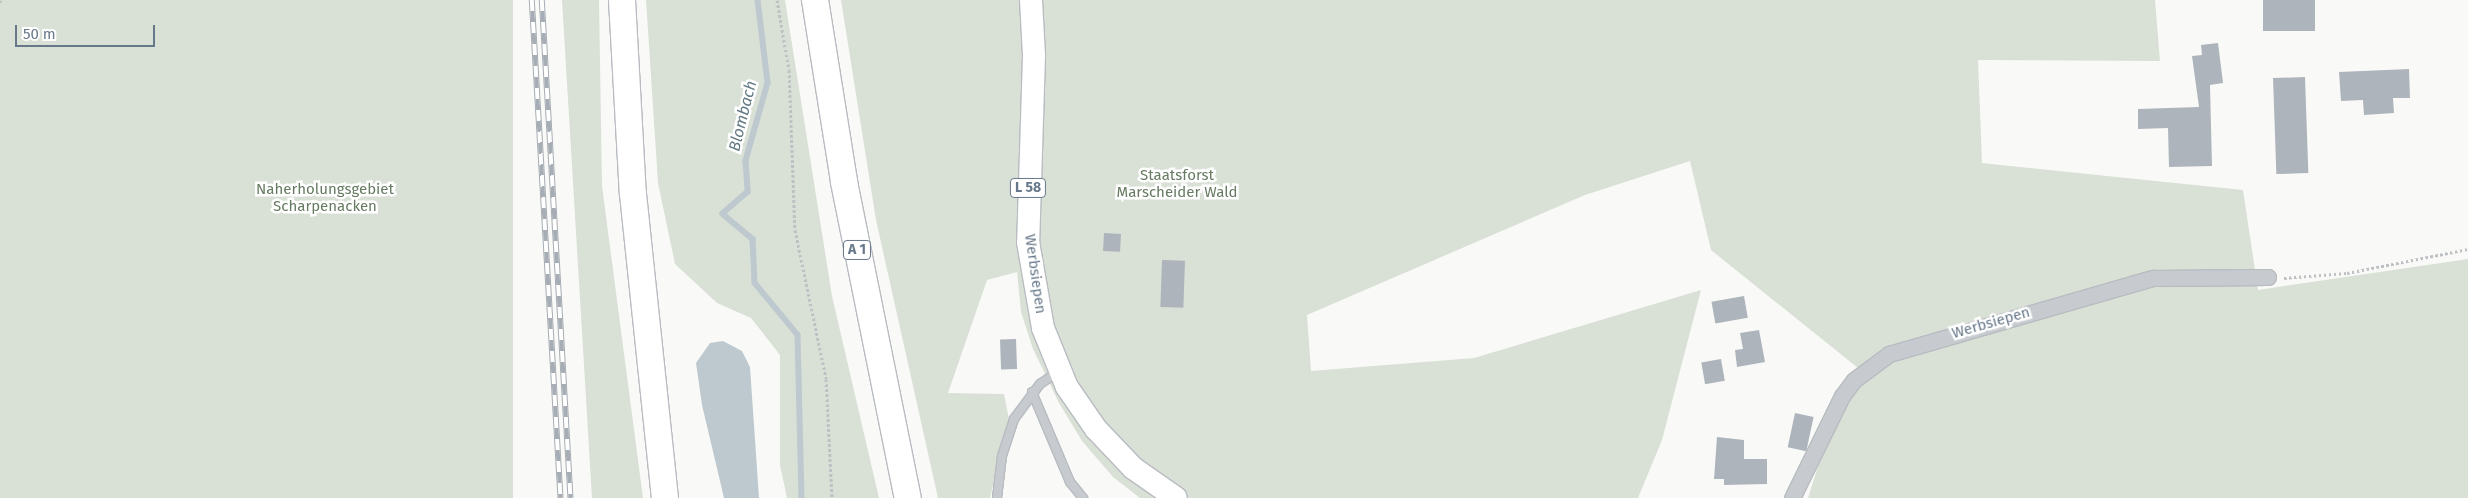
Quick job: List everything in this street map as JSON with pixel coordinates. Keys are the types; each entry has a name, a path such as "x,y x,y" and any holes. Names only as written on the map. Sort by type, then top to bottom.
{"highway":[{"path":"622,0 633,194 665,498"},
{"name":"A 1","path":"815,0 844,182 908,498"}],"main road":[{"name":"Werbsiepen","path":"1031,0 1034,56 1028,242 1038,312 1059,371 1085,415 1117,454 1176,498"}],"street":[{"name":"Werbsiepen","path":"1792,498 1842,396 1859,375 1889,354 2153,278 2268,276"}],"lane":[{"path":"997,498 1002,456 1014,420 1032,392 1059,371"},
{"path":"1032,392 1070,482 1083,498"}],"path":[{"path":"777,0 789,70 795,230 826,379 832,498"},
{"path":"2268,276 2298,279 2347,273 2468,249"}],"green space":[{"name":"Naherholungsgebiet Scharpenacken","path":"0,0 513,0 513,498 0,498"},
{"path":"562,0 599,0 602,186 643,498 592,498"},
{"path":"646,0 785,0 832,296 879,498 787,498 780,465 780,355 751,318 717,303 675,264 658,183"},
{"name":"Staatsforst Marscheider Wald","path":"841,0 2155,0 2160,61 1978,60 1982,163 2243,190 2258,290 2468,259 2468,498 1808,498 1829,431 1868,376 1711,250 1690,161 1585,195 1307,315 1311,371 1474,358 1701,290 1662,440 1638,498 1140,498 1113,477 1082,441 1059,403 1033,349 1021,312 1017,272 987,280 948,393 1004,394 1009,419 990,498 938,498 876,220"}],"shaded area":[{"path":"723,341 742,351 750,367 759,498 724,498 702,405 696,363 710,343"}],"building":[{"path":"2263,0 2315,0 2315,31 2263,31"},
{"path":"2218,43 2223,83 2210,85 2212,166 2169,167 2168,128 2138,129 2138,109 2199,107 2192,56 2202,55 2201,45"},
{"path":"2409,69 2410,98 2393,98 2394,113 2364,115 2363,100 2341,101 2339,72"},
{"path":"2305,77 2308,173 2276,174 2273,78"},
{"path":"1104,233 1121,234 1120,252 1103,251"},
{"path":"1162,260 1185,261 1183,308 1160,307"},
{"path":"1744,296 1748,318 1715,323 1712,302"},
{"path":"1759,330 1765,362 1737,367 1735,350 1743,349 1740,333"},
{"path":"1016,339 1017,369 1001,370 1000,340"},
{"path":"1721,359 1725,381 1705,384 1701,362"},
{"path":"1795,413 1814,417 1806,451 1788,447"},
{"path":"1717,437 1744,440 1744,459 1767,459 1767,484 1724,485 1724,479 1714,479"}],"waterway":[{"name":"Blombach","path":"758,0 768,83 746,161 748,192 723,214 753,239 755,283 798,335 802,498"}],"railway":[{"path":"532,0 561,498"},
{"path":"542,0 571,498"}]}
